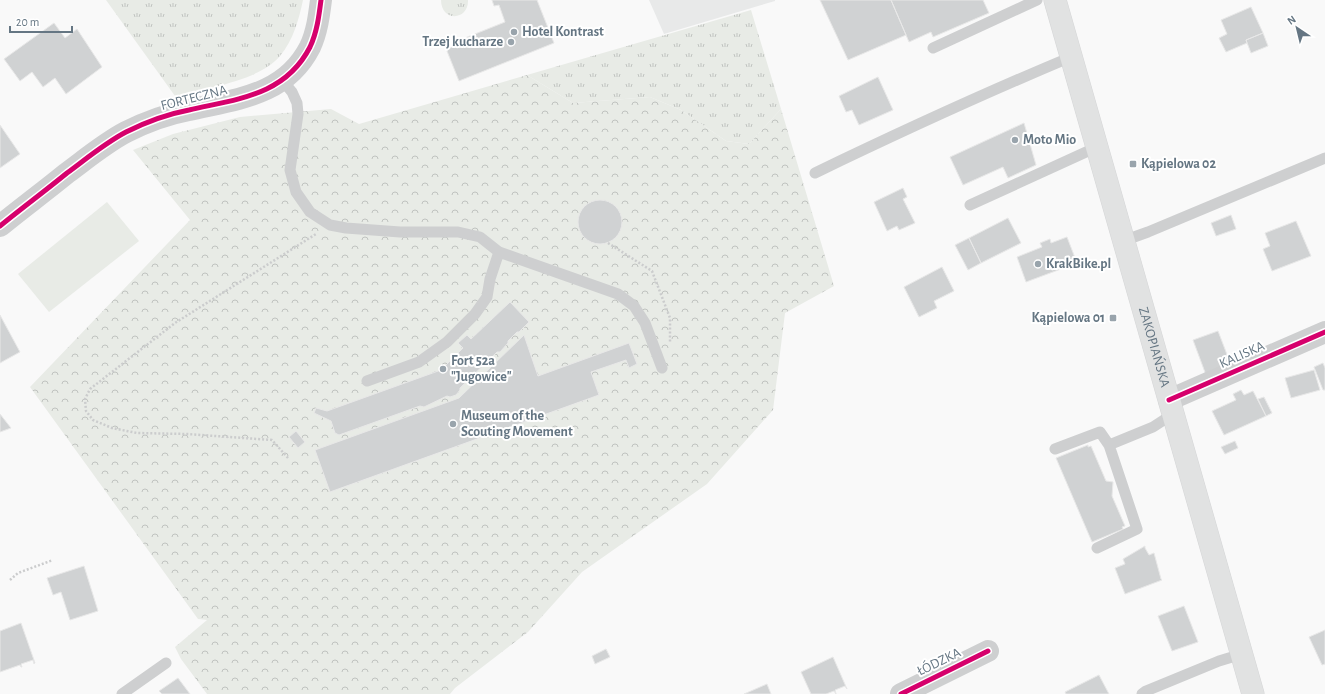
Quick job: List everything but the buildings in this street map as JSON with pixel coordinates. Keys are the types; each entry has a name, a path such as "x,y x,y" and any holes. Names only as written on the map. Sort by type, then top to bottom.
{"main road":[{"name":"ZAKOPIAŃSKA","path":"1055,0 1253,694"}],"street":[{"name":"FORTECZNA","path":"0,226 95,152 126,132 156,119 187,110 246,98 267,89 282,80 296,67 310,47 317,26 321,0"},
{"name":"KALISKA","path":"1171,407 1325,332"},
{"name":"ŁÓDZKA","path":"901,694 988,651"}],"lane":[{"path":"933,48 1037,0"},
{"path":"815,173 914,125 1071,57"},
{"path":"282,80 292,92 297,103 298,114 290,170 296,192 310,212 330,225 346,228 400,232 458,232 480,237 500,252 618,294 634,306 645,322 662,368"},
{"path":"970,205 1097,147"},
{"path":"1123,241 1325,158"},
{"path":"367,382 419,362 447,342 475,314 487,297 490,279 500,252"},
{"path":"1109,445 1152,427 1171,407"},
{"path":"1055,449 1100,432 1109,445 1137,529 1097,548"},
{"path":"1142,694 1146,690 1219,661 1242,654"},
{"path":"122,694 166,663"}],"path":[{"path":"288,458 272,440 187,434 137,433 112,428 93,420 86,411 85,399 90,389 175,323 330,225"},
{"path":"608,243 652,272 670,318 670,365 662,368"},
{"path":"10,580 18,573 53,560"}],"shaded area":[{"path":"649,0 775,0 775,1 664,34"}],"green space":[{"path":"106,0 303,0 289,44 271,65 246,78 175,96"},
{"path":"441,0 468,0 467,7 464,12 455,16 445,12 442,7"},
{"path":"751,10 781,109 749,144 726,141 681,110 650,97 573,103 527,75"},
{"path":"527,75 573,103 650,97 681,110 726,141 749,144 781,109 834,286 785,313 773,410 707,484 582,572 528,632 455,688 450,694 207,694 181,659 175,647 207,620 198,619 30,387 190,220 133,150 173,134 240,117 331,109 359,124"},
{"path":"107,202 139,241 49,312 18,274"}],"cycle path":[{"path":"0,226 88,157 126,132 165,116 241,98 258,93 273,86 287,76 300,63 310,47 316,30 321,0"},
{"path":"1169,400 1325,332"},
{"path":"901,694 988,651"}],"place":[{"name":"Hotel Kontrast","path":"514,32"},
{"name":"Trzej kucharze","path":"511,42"},
{"name":"Moto Mio","path":"1015,140"},
{"name":"Kąpielowa 02","path":"1133,164"},
{"name":"KrakBike.pl","path":"1038,264"},
{"name":"Kąpielowa 01","path":"1113,318"},
{"name":"Fort 52a \"Jugowice\"","path":"443,369"},
{"name":"Museum of the Scouting Movement","path":"453,424"}]}
